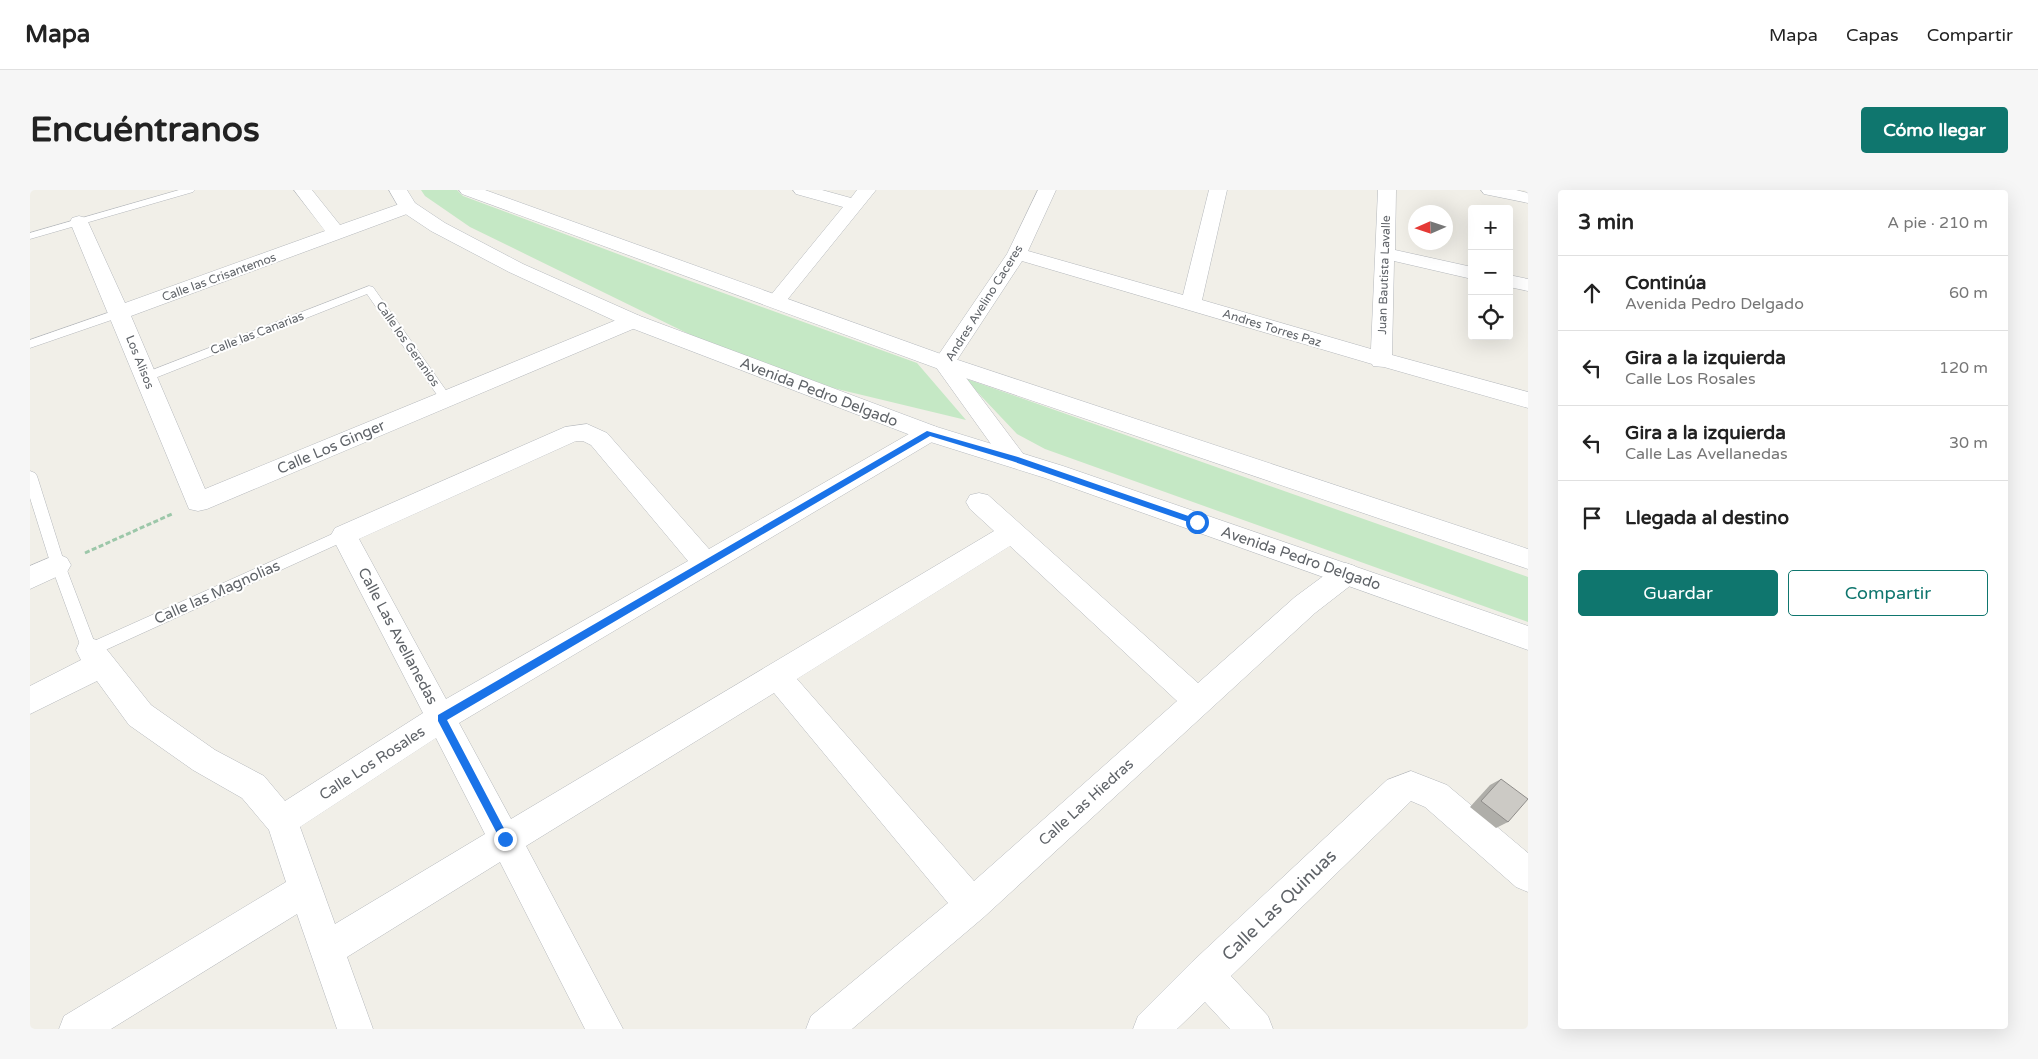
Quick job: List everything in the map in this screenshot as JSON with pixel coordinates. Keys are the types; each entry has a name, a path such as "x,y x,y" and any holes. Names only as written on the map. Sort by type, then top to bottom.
{"street":[{"path":"303,190 337,234"},
{"path":"468,190 944,363 1528,559"},
{"path":"802,190 862,198"},
{"name":"Andres Avelino Caceres","path":"1015,459 944,363 1017,254 1047,190"},
{"path":"1191,303 1218,190"},
{"name":"Juan Bautista Lavalle","path":"1381,361 1387,190"},
{"path":"1490,190 1528,198"},
{"path":"776,301 862,198"},
{"name":"Calle las Crisantemos","path":"119,312 337,234 403,199"},
{"name":"Avenida Pedro Delgado","path":"403,199 438,227 516,268 633,320 929,433 1015,459 1528,638"},
{"name":"Los Alisos","path":"78,222 119,312 198,502"},
{"name":"Andres Torres Paz","path":"1017,254 1191,303 1381,361 1528,400"},
{"path":"1384,254 1468,272"},
{"path":"1513,282 1528,285"},
{"name":"Calle Los Ginger","path":"198,502 633,320"},
{"path":"344,535 573,433 587,432 599,439 705,564"},
{"name":"Calle Los Rosales","path":"282,821 442,718 929,433"},
{"path":"979,502 1197,701"},
{"path":"327,949 505,839 778,677 1012,532"},
{"name":"Calle Las Avellanedas","path":"344,535 605,1029"},
{"path":"30,578 58,565"},
{"name":"Calle Las Hiedras","path":"824,1029 972,905 1305,605 1346,574"},
{"path":"30,701 96,657 140,714 204,760 253,787 282,821 356,1029"},
{"path":"778,677 972,905"},
{"name":"Calle Las Quinuas","path":"1151,1029 1398,791 1411,786 1436,796 1528,874"},
{"path":"77,1029 306,889"},
{"path":"1205,975 1255,1029"}],"lane":[{"path":"30,236 190,190"},
{"name":"Calle las Canarias","path":"146,377 369,289"},
{"name":"Calle los Geranios","path":"369,289 446,399"},
{"name":"Calle las Crisantemos","path":"30,344 119,312"},
{"path":"30,476 58,565 96,657"},
{"name":"Calle las Magnolias","path":"96,657 344,535"}],"path":[{"path":"58,565 198,502"}],"green space":[{"path":"421,190 457,190 463,196 917,363 966,420 833,388 699,339 470,227 425,196"},
{"path":"964,378 1528,577 1528,622 1045,449 1017,434"}],"building":[{"path":"1501,779 1528,799 1508,822 1481,801"}],"route":[{"path":"505,839 442,718 929,433 1015,459 1197,522"}]}
